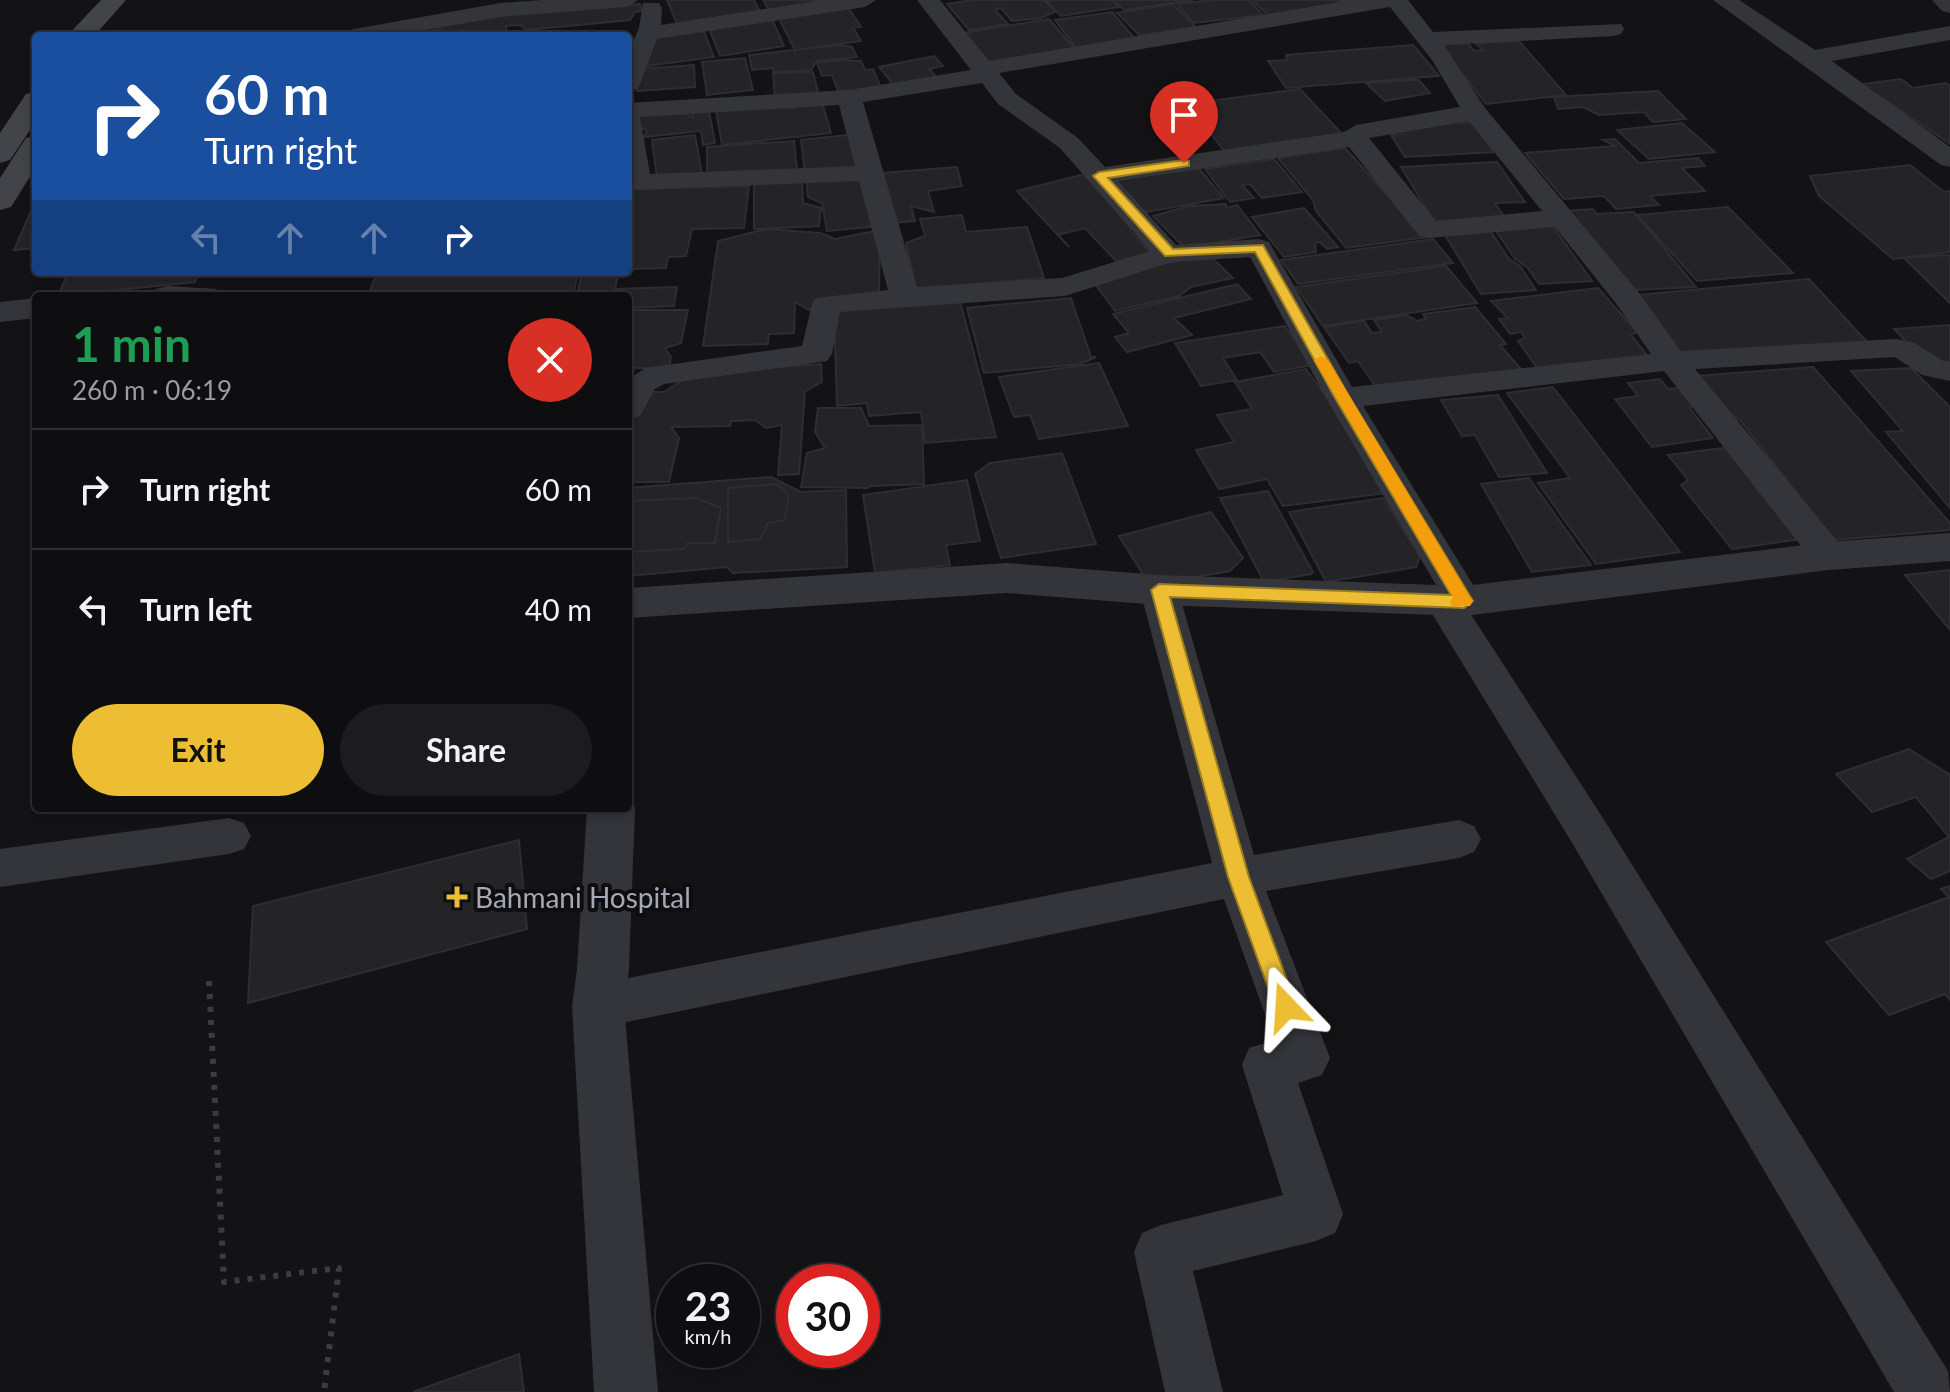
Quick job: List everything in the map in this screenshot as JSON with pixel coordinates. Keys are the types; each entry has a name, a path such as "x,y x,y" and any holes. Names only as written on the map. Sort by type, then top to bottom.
{"main road":[{"path":"86,32 126,4"},
{"path":"114,32 126,4"},
{"path":"0,201 25,153 32,119"}],"street":[{"path":"376,32 500,10 627,0"},
{"path":"632,74 648,34 652,0"},
{"path":"648,34 865,0"},
{"path":"928,0 1007,99 1069,143 1169,254"},
{"path":"632,110 849,97 1353,3 1397,0 1475,112 1829,556"},
{"path":"1724,0 1950,159"},
{"path":"1943,0 1950,6"},
{"path":"1427,39 1613,29"},
{"path":"1810,58 1950,33"},
{"path":"849,97 905,297"},
{"path":"1355,138 1356,133 1475,112"},
{"path":"1099,176 1355,138"},
{"path":"1355,138 1429,230 1562,218"},
{"path":"632,143 638,182 868,173"},
{"path":"632,402 642,383 656,375 816,354 827,304 1065,287 1169,254 1259,248 1454,602 1586,828 1927,1392"},
{"path":"0,312 32,308"},
{"path":"1342,398 1672,361 1896,348 1906,350 1931,370 1950,371"},
{"path":"632,603 1007,578 1159,590 1454,602 1829,556 1950,547"},
{"path":"1159,590 1238,877 1305,1058 1267,1065 1316,1214 1161,1252 1194,1392"},
{"path":"611,812 603,969 598,1006 626,1392"},
{"path":"0,868 229,836"},
{"path":"598,1006 1238,877 1459,839"}],"path":[{"path":"209,981 224,1282 339,1268 324,1392"}],"building":[{"path":"667,0 754,0 761,14 678,26"},
{"path":"763,0 853,0 770,12"},
{"path":"972,0 1044,0 1055,12 1041,18 1012,21 1001,8 995,10 1008,24 969,30 947,4"},
{"path":"1046,0 1112,0 1119,7 1061,16"},
{"path":"1114,0 1193,0 1124,10"},
{"path":"1249,0 1263,15 1194,23 1177,4"},
{"path":"1252,0 1336,0 1344,7 1271,18"},
{"path":"640,4 642,11 635,12 630,20 526,30 520,25 506,26 507,32 421,32 440,29 438,25 534,10"},
{"path":"1173,4 1196,27 1139,35 1117,13"},
{"path":"847,6 861,27 853,28 861,41 795,50 777,15"},
{"path":"1112,12 1136,40 1077,49 1055,20"},
{"path":"772,19 784,46 720,56 708,26"},
{"path":"1049,19 1075,49 986,63 963,33"},
{"path":"703,29 714,57 639,67 651,35"},
{"path":"1519,41 1566,95 1486,104 1440,45 1468,43 1473,50 1484,51 1475,43"},
{"path":"840,45 852,47 857,57 817,61 811,70 752,70 749,55"},
{"path":"1413,45 1439,76 1286,88 1268,61 1287,60 1286,55"},
{"path":"934,56 943,66 929,69 937,77 896,88 879,67"},
{"path":"745,58 753,90 707,95 702,62"},
{"path":"861,61 865,70 873,69 882,90 838,91 832,75 822,76 817,63"},
{"path":"694,65 695,87 637,91 638,69"},
{"path":"813,72 819,96 775,99 773,73"},
{"path":"1901,79 1913,88 1946,83 1950,86 1950,144 1880,96 1856,85"},
{"path":"1419,80 1430,93 1385,101 1366,83"},
{"path":"1300,89 1344,136 1226,153 1187,104"},
{"path":"1658,91 1686,119 1653,122 1644,112 1599,115 1583,107 1558,109 1554,97"},
{"path":"822,102 831,133 722,145 716,111 788,103 789,109"},
{"path":"709,111 715,143 703,145 701,131 644,137 647,130 638,127 637,113 685,113 693,118 692,113"},
{"path":"1472,122 1494,152 1405,157 1391,135 1403,134 1398,126"},
{"path":"1682,123 1715,152 1649,159 1617,130"},
{"path":"856,134 863,170 805,175 801,140"},
{"path":"695,135 702,174 657,179 652,140"},
{"path":"1615,139 1639,163 1698,158 1705,166 1682,168 1705,191 1650,196 1659,205 1616,209 1604,196 1564,199 1525,153 1615,146 1603,140"},
{"path":"794,141 797,170 707,176 707,147"},
{"path":"1345,148 1427,237 1346,248 1316,211 1313,200 1278,158"},
{"path":"1274,159 1302,192 1262,198 1250,184 1242,185 1254,198 1230,202 1205,169"},
{"path":"1497,162 1525,202 1495,203 1505,218 1434,222 1401,167"},
{"path":"1196,165 1224,198 1136,214 1110,180"},
{"path":"1910,165 1944,192 1950,191 1950,252 1893,259 1819,196 1810,176"},
{"path":"957,167 962,186 928,191 934,212 911,206 915,221 892,223 882,173"},
{"path":"1085,174 1138,227 1130,231 1151,253 1117,262 1085,228 1058,235 1069,247 1017,191"},
{"path":"865,175 879,226 827,231 822,203 808,197 806,178"},
{"path":"802,180 803,203 821,208 819,226 754,229 754,182"},
{"path":"749,186 744,228 692,229 686,256 668,257 666,268 632,269 632,189"},
{"path":"1226,204 1226,208 1237,205 1260,235 1185,248 1153,216 1189,206"},
{"path":"1728,207 1793,273 1697,281 1637,215"},
{"path":"1304,208 1338,247 1327,249 1320,242 1315,243 1316,252 1284,257 1252,217"},
{"path":"32,209 32,248 14,250"},
{"path":"1593,209 1597,214 1634,212 1696,287 1633,290 1564,211"},
{"path":"962,215 966,232 1027,227 1044,278 916,289 906,243 925,236 920,219"},
{"path":"1552,225 1592,281 1539,284 1527,267 1515,259 1494,228"},
{"path":"766,229 820,233 835,239 880,230 879,296 830,299 809,310 795,302 794,333 769,334 768,344 703,346 718,241"},
{"path":"1491,232 1536,290 1481,294 1445,235"},
{"path":"1433,239 1453,263 1298,284 1281,260"},
{"path":"1208,254 1233,278 1191,287 1179,296 1115,311 1092,280"},
{"path":"1950,255 1950,303 1904,258"},
{"path":"1446,266 1477,303 1323,326 1296,287"},
{"path":"66,276 197,276 195,282 97,292 60,292"},
{"path":"376,276 577,276 574,292 370,292"},
{"path":"581,276 618,276 615,289 677,287 674,306 632,308 632,292 578,292"},
{"path":"1809,279 1869,344 1679,353 1637,295"},
{"path":"1237,284 1251,299 1174,318 1192,335 1127,352 1115,337 1129,333 1113,314"},
{"path":"1598,288 1637,332 1631,335 1651,360 1539,371 1518,341 1525,338 1521,332 1510,334 1499,319 1508,318 1491,301"},
{"path":"1071,298 1091,357 1096,357 1080,364 984,373 967,308"},
{"path":"960,301 996,437 925,443 921,412 869,416 867,403 837,406 834,310"},
{"path":"1475,307 1506,344 1500,345 1521,369 1378,390 1358,361 1349,363 1324,327 1364,321 1372,333 1382,332 1374,320 1406,315 1417,321 1426,319 1423,314"},
{"path":"632,310 688,310 681,343 665,348 671,357 669,368 634,368 632,376"},
{"path":"1950,325 1950,366 1931,367 1894,329"},
{"path":"1285,326 1313,365 1274,372 1260,352 1223,358 1237,380 1201,386 1175,343"},
{"path":"1099,363 1128,426 1039,439 1030,415 1014,417 999,377"},
{"path":"821,364 822,382 805,391 799,474 778,475 782,425 766,428 755,420 731,421 730,426 671,427 679,438 669,482 632,482 632,417 638,392 664,392 693,373"},
{"path":"1813,367 1950,523 1950,530 1834,540 1739,419 1719,408 1695,376"},
{"path":"1911,368 1950,407 1950,508 1886,432 1903,431 1851,371"},
{"path":"1306,369 1395,492 1283,506 1267,479 1219,489 1196,450 1234,442 1217,415 1252,409 1235,382"},
{"path":"1660,379 1668,389 1689,387 1705,405 1689,407 1713,438 1652,447 1615,399 1638,396 1628,383"},
{"path":"1553,387 1680,552 1596,564 1538,483 1570,478 1507,393"},
{"path":"1498,395 1547,473 1499,477 1475,435 1462,436 1441,400"},
{"path":"818,408 861,408 869,426 922,425 924,484 868,488 801,487 807,453 825,448 815,432"},
{"path":"1730,447 1808,538 1732,549 1681,485 1688,480 1668,455"},
{"path":"1062,453 1096,544 1001,558 975,474 990,463"},
{"path":"771,477 801,492 846,490 847,567 733,573 727,567 632,576 632,488"},
{"path":"1529,478 1591,565 1532,572 1481,484"},
{"path":"967,480 980,541 946,545 950,565 875,573 863,495"},
{"path":"777,484 789,495 785,520 768,523 760,539 728,542 728,488"},
{"path":"1268,491 1313,572 1311,574 1264,582 1220,498"},
{"path":"696,498 721,508 715,543 688,543 684,549 632,552 632,501"},
{"path":"1383,498 1420,556 1416,567 1326,582 1289,512"},
{"path":"1211,512 1243,558 1230,571 1184,579 1144,576 1119,536"},
{"path":"1950,570 1950,630 1905,575"},
{"path":"1909,749 1950,775 1950,871 1931,879 1907,859 1949,837 1916,797 1872,812 1836,774"},
{"path":"519,840 527,929 248,1003 253,906"},
{"path":"1950,886 1950,1000 1945,994 1889,1015 1826,942 1949,897 1941,889"},
{"path":"519,1354 524,1392 413,1392"}],"slow traffic":[{"path":"1321,360 1464,601 1458,602"}],"place":[{"name":"Bahmani Hospital","path":"457,897"}],"route":[{"path":"1184,163 1099,176 1169,254 1259,248 1342,398 1464,601 1159,590 1238,877 1286,1007"}]}
